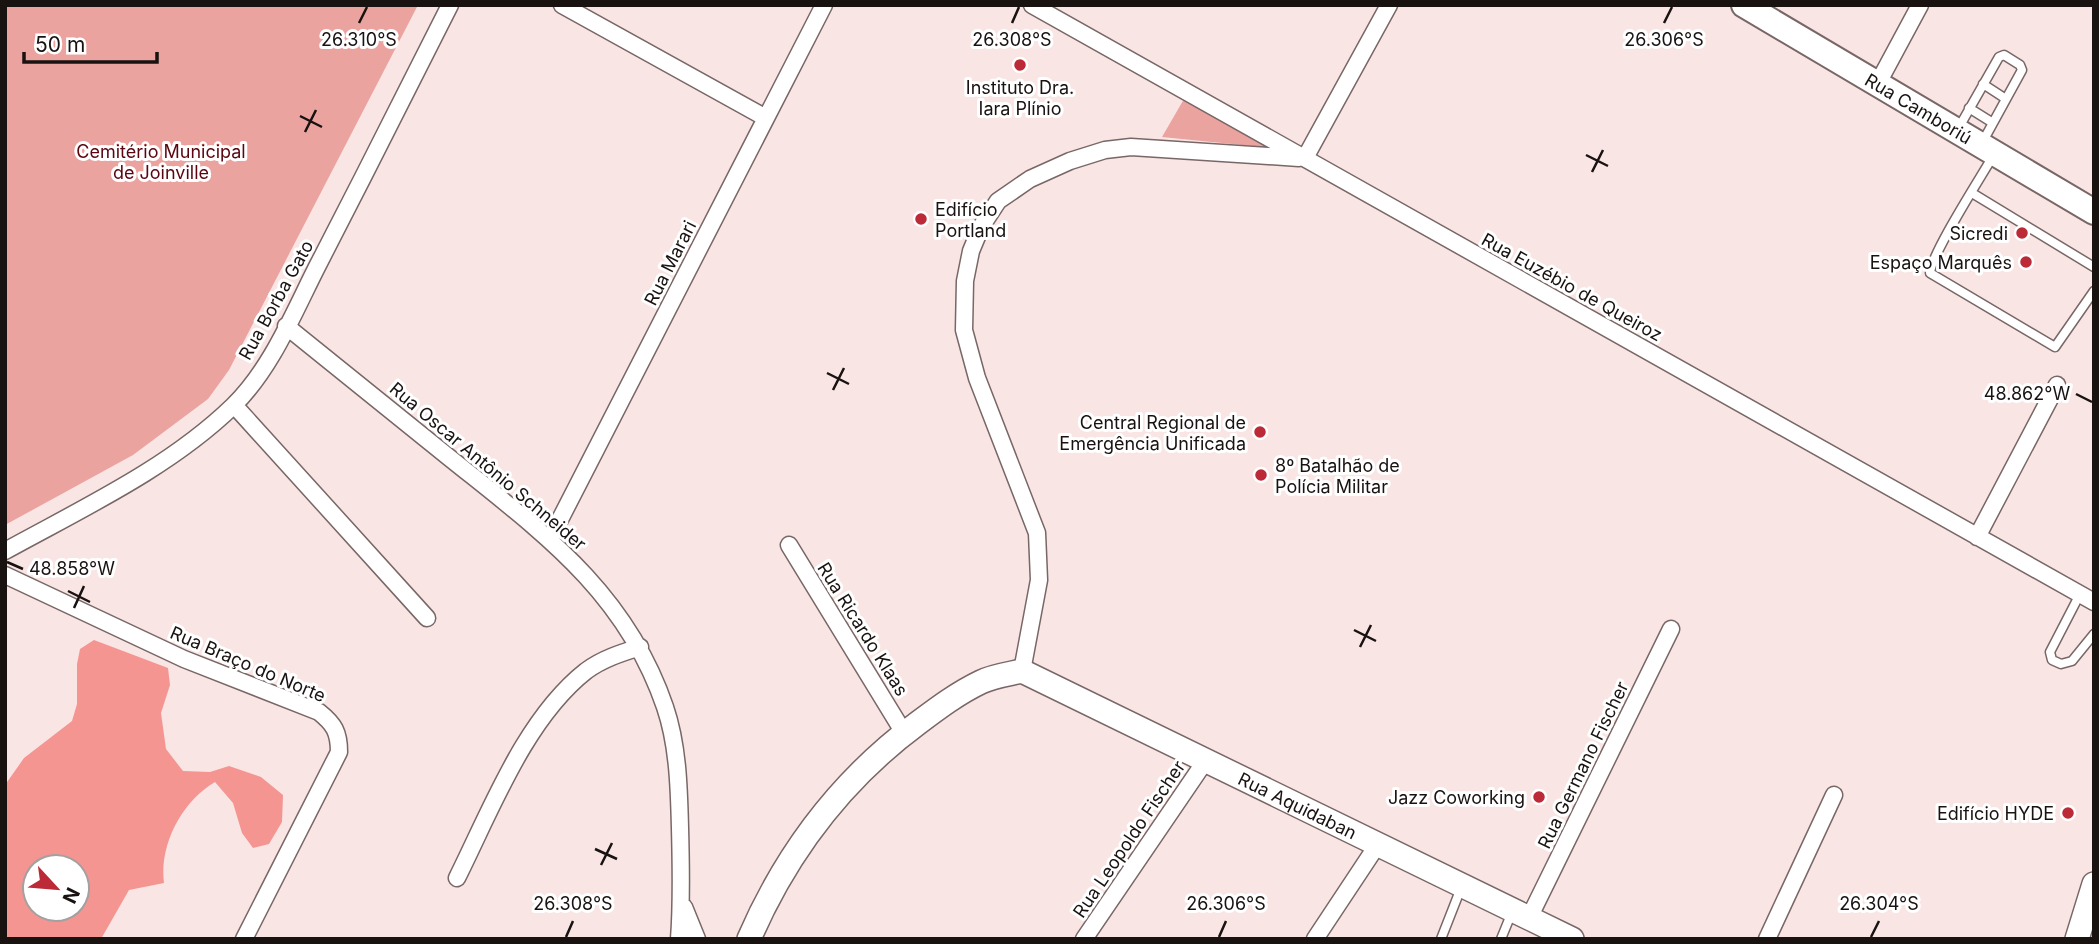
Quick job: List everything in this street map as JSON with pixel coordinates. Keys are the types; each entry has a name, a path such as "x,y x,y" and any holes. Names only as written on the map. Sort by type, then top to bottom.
{"main road":[{"name":"Rua Camboriú","path":"1744,5 1769,12 1877,85 2092,207"}],"street":[{"name":"Rua Borba Gato","path":"5,551 139,475 202,432 234,405 256,378 286,326 450,5"},
{"path":"562,5 766,118"},
{"name":"Rua Marari","path":"550,539 824,5"},
{"name":"Rua Euzébio de Queiroz","path":"1032,5 2087,598"},
{"path":"749,939 764,905 813,824 846,786 904,733 953,697 983,681 1022,671 1039,580 1037,533 985,403 964,330 965,281 971,251 988,214 998,201 1030,179 1070,161 1105,150 1132,147 1305,158 1389,5"},
{"path":"1877,85 1920,5"},
{"name":"Rua Oscar Antônio Schneider","path":"286,326 550,539 602,593 640,647 666,710 674,748 679,789 682,902 680,939"},
{"path":"1977,537 2056,385"},
{"path":"234,405 426,618"},
{"name":"Rua Ricardo Klaas","path":"789,545 904,733"},
{"name":"Rua Braço do Norte","path":"5,575 184,659 319,712 333,723 339,736 340,752 244,939"},
{"name":"Rua Germano Fischer","path":"1521,914 1671,629"},
{"path":"457,878 525,746 559,699 588,670 605,659 640,647"},
{"name":"Rua Aquidaban","path":"1022,671 1572,939"},
{"name":"Rua Leopoldo Fischer","path":"1084,939 1206,760"},
{"path":"1767,939 1835,794"},
{"path":"1315,939 1378,844"},
{"path":"2077,939 2094,884"},
{"name":"Rua Oscar Antônio Schneider","path":"682,902 697,939"},
{"path":"731,939 764,905"}],"lane":[{"path":"1956,131 2001,55 2020,65 2022,70 1993,122 1988,149 1972,193 1929,269 1933,276 2055,348 2094,291"},
{"path":"1983,84 2006,99"},
{"path":"1969,108 1993,122"},
{"path":"1972,193 2094,267"},
{"path":"2087,598 2049,652 2052,660 2061,664 2072,661 2094,634"},
{"path":"1441,939 1462,885"},
{"path":"1501,939 1521,914"}],"green space":[{"name":"Cemitério Municipal de Joinville","path":"5,5 418,5 229,370 208,399 133,455 5,525"},
{"path":"1184,99 1272,148 1162,137"}],"shaded area":[{"path":"94,640 168,668 170,685 161,713 166,749 183,771 210,772 229,766 261,777 283,795 282,822 269,844 253,848 242,833 233,803 215,782 192,800 175,825 165,854 164,883 129,890 101,939 5,939 5,785 24,758 72,721 77,704 77,664 80,649"}],"place":[{"name":"Instituto Dra. Iara Plínio","path":"1020,65"},
{"name":"Edifício Portland","path":"921,219"},
{"name":"Sicredi","path":"2022,233"},
{"name":"Espaço Marquês","path":"2026,262"},
{"name":"Central Regional de Emergência Unificada","path":"1260,432"},
{"name":"8º Batalhão de Polícia Militar","path":"1261,475"},
{"name":"Jazz Coworking","path":"1539,797"},
{"name":"Edifício HYDE","path":"2068,813"}]}
